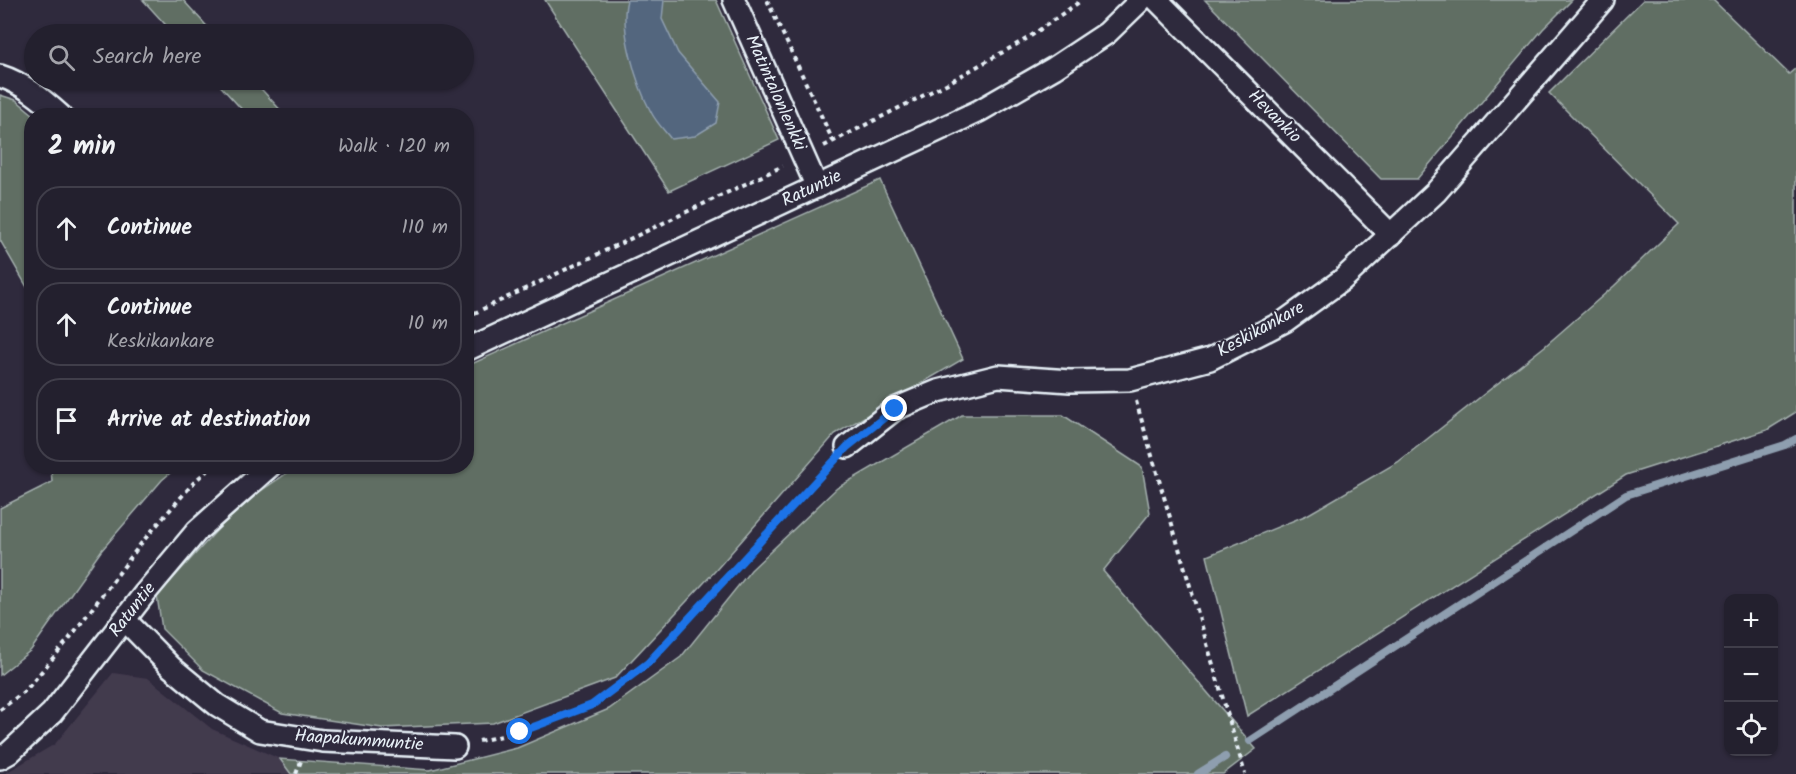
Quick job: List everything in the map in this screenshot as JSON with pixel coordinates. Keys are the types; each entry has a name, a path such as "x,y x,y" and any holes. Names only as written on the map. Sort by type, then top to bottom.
{"street":[{"name":"Matintalonlenkki","path":"734,0 817,187"},
{"name":"Ratuntie","path":"474,346 979,111 1054,68 1107,33 1141,0"},
{"name":"Hevankio","path":"1157,0 1391,235"},
{"name":"Keskikankare","path":"847,447 895,409 938,391 998,376 1070,381 1130,380 1210,359 1285,321 1342,280 1436,192 1603,0"},
{"path":"0,76 24,88"},
{"path":"28,90 52,108"},
{"name":"Ratuntie","path":"0,758 9,753 52,713 197,531 261,474"},
{"name":"Haapakummuntie","path":"125,620 171,667 217,705 260,731 323,741 454,747"}],"path":[{"path":"767,0 833,141"},
{"path":"1130,380 1245,774"},
{"path":"454,747 520,732 592,705 648,663 847,447"},
{"path":"0,710 26,690 69,639 143,541 203,474"}],"shaded area":[{"path":"113,673 148,678 212,729 280,759 291,774 4,774 55,744"}],"green space":[{"path":"143,0 183,0 205,24 165,24"},
{"path":"545,0 716,0 779,140 669,191"},
{"path":"1205,0 1572,0 1543,29 1417,179 1381,179"},
{"path":"1643,0 1713,0 1789,74 1796,68 1796,412 1767,430 1626,475 1247,716 1207,556 1307,515 1398,462 1545,346 1614,286 1679,224 1549,93"},
{"path":"224,90 262,90 279,108 241,108"},
{"path":"0,95 16,100 26,108 24,282 0,240"},
{"path":"880,180 963,359 835,434 716,570 615,678 493,723 382,728 282,713 203,670 162,629 157,596 240,505 286,474 474,474 474,363"},
{"path":"962,415 1063,415 1142,467 1150,513 1103,571 1256,749 1223,774 291,774 280,759 430,770 517,748 609,709 681,657 751,570 837,488"},
{"path":"51,474 169,474 101,551 31,650 0,675 0,508 52,482"}],"water":[{"path":"627,0 664,0 662,19 678,53 720,102 716,123 695,136 671,139 651,112 640,88 627,41 625,12"}],"waterway":[{"path":"1250,741 1626,495 1785,445 1796,439"},
{"path":"1198,774 1225,757"}],"route":[{"path":"520,732 592,705 648,663 847,447 895,409"}]}
